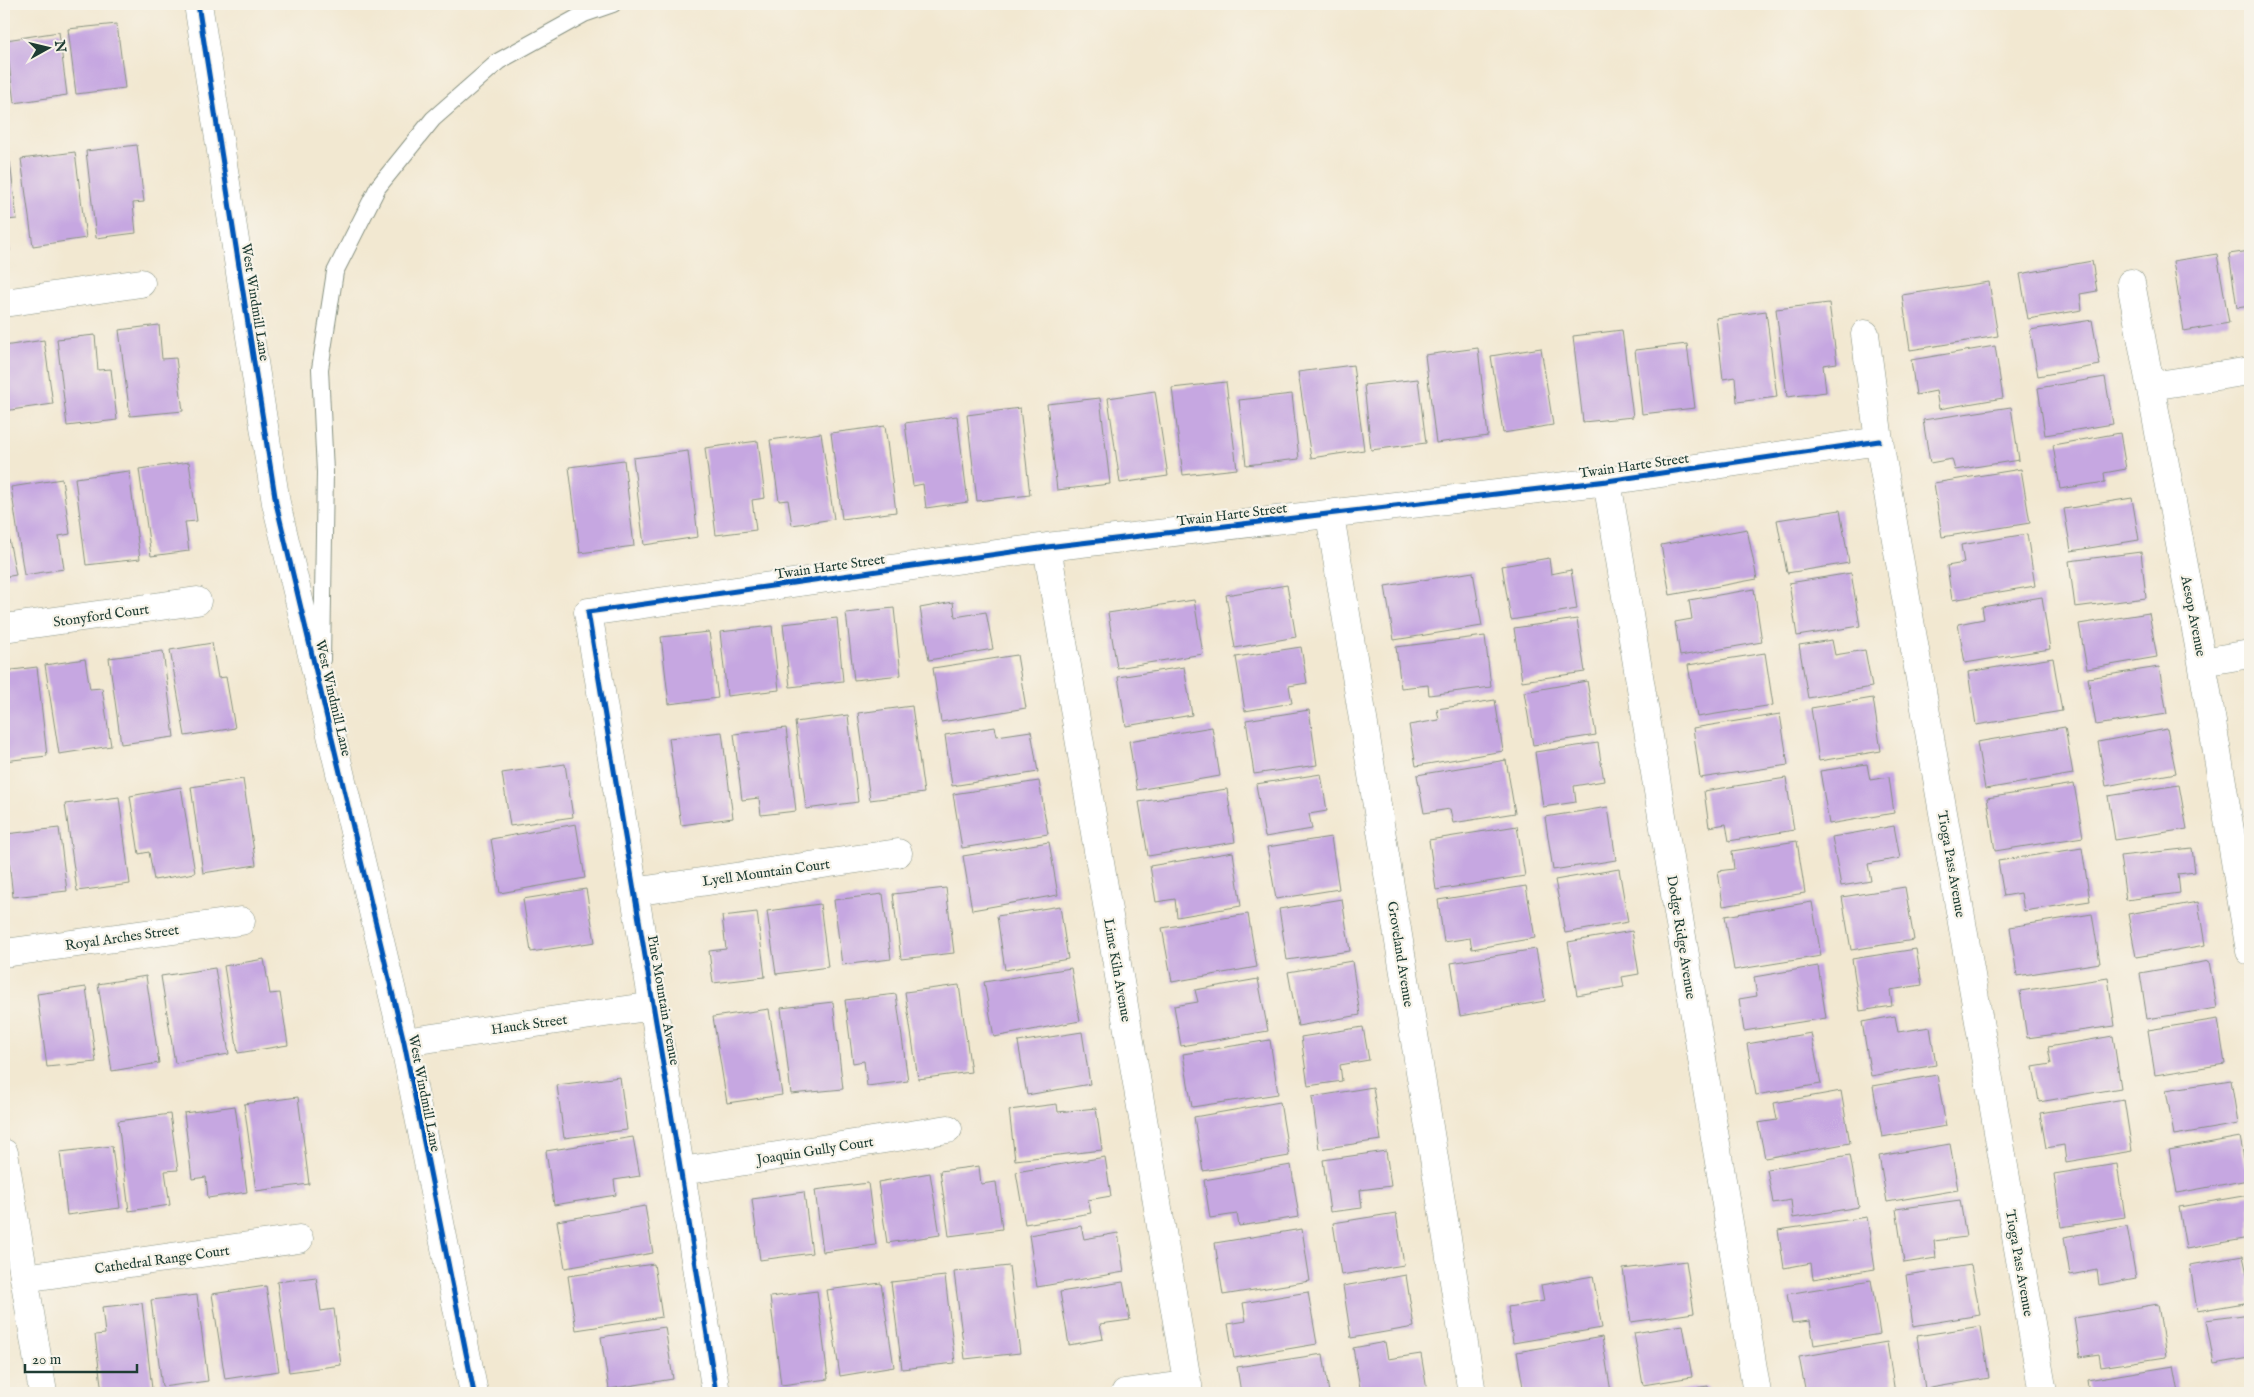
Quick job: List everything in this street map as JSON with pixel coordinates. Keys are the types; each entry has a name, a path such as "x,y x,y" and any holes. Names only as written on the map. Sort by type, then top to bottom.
{"street":[{"name":"West Windmill Lane","path":"198,4 276,503 404,1042 474,1393"},
{"path":"4,303 141,283"},
{"name":"Aesop Avenue","path":"2131,283 2202,662 2250,951"},
{"name":"Tioga Pass Avenue","path":"1865,334 1879,441 2043,1393"},
{"path":"2151,386 2250,372"},
{"name":"Twain Harte Street","path":"588,612 1047,547 1607,481 1879,441"},
{"name":"Dodge Ridge Avenue","path":"1607,481 1756,1393"},
{"name":"Groveland Avenue","path":"1330,514 1472,1393"},
{"name":"Lime Kiln Avenue","path":"1047,547 1188,1389"},
{"name":"Stonyford Court","path":"4,628 197,601"},
{"name":"Pine Mountain Avenue","path":"588,612 633,892 682,1171 716,1393"},
{"path":"2202,662 2250,654"},
{"name":"Lyell Mountain Court","path":"633,892 898,853"},
{"name":"Royal Arches Street","path":"4,953 240,922"},
{"name":"Hauck Street","path":"404,1042 654,1006"},
{"name":"Joaquin Gully Court","path":"682,1171 948,1129"},
{"path":"4,1153 43,1393"},
{"name":"Cathedral Range Court","path":"24,1278 299,1239"},
{"path":"1125,1393 1188,1389"}],"lane":[{"path":"321,692 326,472 320,369 335,272 378,187 433,118 499,61 584,14 613,4"}],"building":[{"path":"117,24 125,88 76,94 68,29"},
{"path":"59,32 67,95 14,103 6,40"},
{"path":"137,145 144,202 133,203 136,233 96,238 86,151"},
{"path":"75,152 86,238 33,246 21,159"},
{"path":"10,162 17,219 6,220 10,251 4,252 4,163"},
{"path":"2250,251 2250,306 2237,308 2229,254"},
{"path":"2217,254 2229,323 2184,331 2173,261"},
{"path":"2092,261 2097,291 2080,294 2082,310 2028,319 2020,274"},
{"path":"1989,282 1998,336 1910,350 1902,295"},
{"path":"1829,303 1837,363 1823,365 1826,392 1787,397 1776,309"},
{"path":"1766,311 1777,397 1737,402 1735,377 1723,379 1716,318"},
{"path":"2092,320 2100,365 2038,376 2030,330"},
{"path":"159,325 162,359 176,358 183,411 130,416 119,330"},
{"path":"1622,330 1633,417 1583,422 1573,336"},
{"path":"95,335 98,370 111,369 117,420 67,426 57,339"},
{"path":"44,340 53,404 4,411 4,346"},
{"path":"1687,344 1695,408 1642,414 1635,350"},
{"path":"1995,346 2003,398 1939,409 1936,391 1916,395 1911,360"},
{"path":"1478,348 1488,436 1436,443 1425,355"},
{"path":"1541,348 1553,425 1503,433 1491,356"},
{"path":"1353,365 1364,450 1311,458 1298,372"},
{"path":"2105,377 2113,424 2045,435 2038,388"},
{"path":"1418,379 1426,443 1371,450 1364,385"},
{"path":"1226,382 1237,469 1183,475 1172,388"},
{"path":"1155,391 1168,476 1120,483 1108,398"},
{"path":"1292,394 1299,459 1246,465 1239,400"},
{"path":"1100,398 1110,484 1057,490 1047,404"},
{"path":"2011,407 2019,460 1955,470 1952,459 1930,463 1923,420"},
{"path":"1020,408 1030,495 977,501 967,415"},
{"path":"957,416 968,502 926,508 923,484 913,486 905,423"},
{"path":"885,426 896,512 842,519 831,433"},
{"path":"821,433 834,519 792,525 788,500 779,501 770,440"},
{"path":"2120,433 2126,469 2104,473 2105,482 2060,489 2053,445"},
{"path":"2247,437 2250,437 2250,452 2249,452"},
{"path":"758,441 765,498 752,500 756,530 716,535 705,448"},
{"path":"688,451 698,537 644,545 633,458"},
{"path":"624,460 634,546 580,553 569,467"},
{"path":"189,462 197,521 185,522 189,551 151,556 139,469"},
{"path":"2021,469 2030,523 1942,537 1934,483"},
{"path":"129,471 140,559 86,565 75,478"},
{"path":"62,479 70,534 59,536 64,569 24,575 11,487"},
{"path":"2132,498 2139,540 2071,551 2064,509"},
{"path":"1840,510 1849,563 1787,573 1777,520"},
{"path":"4,514 16,575 4,577"},
{"path":"1747,529 1757,579 1670,595 1661,545"},
{"path":"2027,534 2035,586 1952,600 1947,566 1964,563 1961,545"},
{"path":"2141,552 2146,598 2075,607 2069,561"},
{"path":"1549,558 1551,574 1571,570 1577,609 1511,620 1502,566"},
{"path":"1473,572 1482,626 1394,640 1385,586"},
{"path":"1851,573 1860,626 1797,636 1789,583"},
{"path":"1287,585 1296,637 1235,648 1226,595"},
{"path":"1754,589 1762,642 1680,656 1675,622 1692,619 1689,600"},
{"path":"2042,597 2050,649 1965,663 1958,624 1984,619 1982,607"},
{"path":"1194,600 1203,654 1117,668 1108,613"},
{"path":"953,602 955,617 986,612 993,649 929,660 920,608"},
{"path":"894,608 901,675 854,680 846,613"},
{"path":"2149,613 2157,657 2087,669 2079,624"},
{"path":"837,618 843,681 790,687 783,624"},
{"path":"1577,619 1585,672 1522,681 1514,628"},
{"path":"772,626 779,690 727,696 720,632"},
{"path":"709,632 718,698 669,704 661,637"},
{"path":"1485,636 1491,687 1429,695 1428,685 1401,688 1396,647"},
{"path":"1832,640 1835,655 1865,650 1872,687 1808,698 1799,645"},
{"path":"212,643 218,678 226,677 235,728 185,736 170,650"},
{"path":"1301,647 1307,683 1289,686 1292,703 1245,711 1236,657"},
{"path":"163,651 174,737 121,744 109,658"},
{"path":"1765,653 1773,705 1697,717 1688,665"},
{"path":"1017,655 1026,708 941,722 933,668"},
{"path":"2053,658 2062,711 1976,725 1968,672"},
{"path":"85,659 90,689 102,688 111,746 59,754 45,665"},
{"path":"37,667 47,756 4,761 4,671"},
{"path":"1184,667 1192,715 1126,726 1118,677"},
{"path":"2159,667 2167,714 2096,725 2088,678"},
{"path":"1587,681 1596,735 1533,745 1524,692"},
{"path":"1873,698 1881,751 1819,761 1811,708"},
{"path":"1495,700 1503,751 1416,766 1409,725 1439,720 1437,709"},
{"path":"912,706 924,793 870,800 858,713"},
{"path":"1309,710 1317,765 1254,774 1246,720"},
{"path":"1780,714 1788,765 1700,778 1693,728"},
{"path":"848,715 858,802 806,809 795,722"},
{"path":"995,727 997,736 1031,731 1038,772 952,786 945,735"},
{"path":"1212,727 1220,776 1137,790 1129,741"},
{"path":"2065,727 2073,774 1985,789 1977,742"},
{"path":"786,728 796,811 761,815 759,798 742,800 734,734"},
{"path":"2167,729 2176,773 2106,786 2098,742"},
{"path":"722,732 733,818 681,825 669,738"},
{"path":"1598,743 1604,781 1574,786 1576,802 1543,807 1535,752"},
{"path":"1506,760 1515,813 1453,823 1450,809 1424,813 1417,775"},
{"path":"565,764 573,817 510,826 502,773"},
{"path":"1867,764 1870,780 1889,777 1894,813 1829,824 1820,771"},
{"path":"1321,774 1327,811 1309,814 1312,829 1265,837 1256,784"},
{"path":"1786,778 1794,830 1729,841 1726,824 1709,827 1704,791"},
{"path":"243,779 256,865 203,873 191,787"},
{"path":"1039,781 1048,834 962,848 953,794"},
{"path":"2074,784 2083,837 1995,851 1987,798"},
{"path":"2179,785 2187,829 2115,840 2108,796"},
{"path":"181,787 195,873 154,880 149,852 139,854 130,796"},
{"path":"1227,789 1235,842 1148,856 1139,802"},
{"path":"119,797 130,884 77,891 65,804"},
{"path":"1608,807 1616,860 1553,870 1545,817"},
{"path":"576,824 585,878 500,893 491,839"},
{"path":"1517,826 1525,876 1436,890 1429,840"},
{"path":"1894,826 1900,858 1868,864 1871,881 1841,886 1832,837"},
{"path":"59,828 67,891 13,897 6,834"},
{"path":"1331,837 1339,889 1276,899 1267,847"},
{"path":"1797,841 1805,893 1723,906 1718,871 1734,869 1732,851"},
{"path":"1049,842 1058,895 972,910 963,856"},
{"path":"2082,848 2090,901 2024,911 2021,893 2004,896 1998,861"},
{"path":"2192,848 2195,872 2178,874 2180,893 2126,900 2120,856"},
{"path":"1233,852 1241,906 1177,917 1175,899 1156,902 1150,866"},
{"path":"1619,869 1628,922 1565,933 1555,880"},
{"path":"1526,886 1535,938 1472,949 1470,938 1444,942 1438,900"},
{"path":"1905,887 1914,940 1851,950 1842,897"},
{"path":"946,888 954,953 901,959 893,894"},
{"path":"586,889 595,942 531,952 523,899"},
{"path":"883,894 891,959 842,965 834,900"},
{"path":"1342,899 1350,951 1287,960 1279,909"},
{"path":"1812,902 1821,956 1734,970 1725,916"},
{"path":"2198,902 2205,945 2136,957 2128,914"},
{"path":"820,904 828,967 776,974 767,911"},
{"path":"1060,906 1068,959 1005,970 997,916"},
{"path":"757,912 765,977 713,983 709,951 726,949 722,916"},
{"path":"1248,914 1257,967 1172,982 1162,928"},
{"path":"2092,914 2100,963 2017,976 2010,927"},
{"path":"1632,931 1639,974 1622,977 1624,987 1577,995 1568,942"},
{"path":"1536,949 1545,1001 1460,1016 1451,963"},
{"path":"1916,949 1922,985 1890,990 1892,1006 1860,1011 1852,959"},
{"path":"264,959 270,994 280,993 288,1045 238,1053 224,966"},
{"path":"1352,961 1360,1015 1298,1026 1288,972"},
{"path":"2209,961 2217,1008 2147,1019 2140,973"},
{"path":"1818,966 1826,1018 1744,1031 1739,999 1757,996 1754,977"},
{"path":"215,968 229,1054 175,1063 161,976"},
{"path":"1071,968 1080,1021 994,1037 984,982"},
{"path":"146,976 159,1063 112,1071 98,984"},
{"path":"2108,978 2115,1026 2027,1038 2020,991"},
{"path":"1258,979 1268,1031 1181,1046 1174,1006 1198,1002 1195,990"},
{"path":"959,985 971,1072 918,1079 905,992"},
{"path":"86,987 96,1062 47,1067 37,994"},
{"path":"896,994 908,1081 867,1086 864,1061 853,1063 845,1000"},
{"path":"833,1002 843,1089 791,1094 781,1008"},
{"path":"769,1009 782,1095 727,1103 713,1017"},
{"path":"1895,1016 1898,1032 1930,1027 1936,1065 1871,1076 1862,1022"},
{"path":"2218,1019 2225,1064 2155,1075 2148,1030"},
{"path":"1363,1027 1369,1060 1340,1065 1342,1081 1308,1086 1301,1037"},
{"path":"1082,1032 1090,1084 1027,1095 1018,1042"},
{"path":"1811,1033 1821,1084 1756,1095 1747,1044"},
{"path":"2113,1036 2121,1088 2039,1102 2033,1067 2051,1064 2048,1047"},
{"path":"1270,1040 1278,1094 1192,1107 1183,1054"},
{"path":"1937,1075 1946,1126 1882,1137 1873,1086"},
{"path":"620,1077 627,1130 564,1138 557,1085"},
{"path":"2231,1080 2238,1124 2174,1135 2166,1090"},
{"path":"1373,1087 1381,1140 1319,1149 1312,1097"},
{"path":"1841,1091 1850,1143 1765,1158 1758,1123 1777,1120 1774,1103"},
{"path":"298,1097 309,1184 256,1191 244,1104"},
{"path":"2124,1099 2132,1151 2066,1162 2064,1145 2046,1148 2040,1113"},
{"path":"1280,1102 1289,1156 1203,1171 1194,1117"},
{"path":"1057,1104 1058,1112 1096,1108 1102,1150 1015,1160 1009,1110"},
{"path":"235,1106 247,1192 208,1198 206,1177 192,1179 184,1113"},
{"path":"170,1114 178,1170 165,1171 170,1205 129,1211 118,1121"},
{"path":"633,1137 640,1176 614,1180 616,1195 554,1205 546,1151"},
{"path":"2240,1137 2248,1180 2177,1193 2169,1150"},
{"path":"1950,1144 1958,1190 1887,1202 1879,1156"},
{"path":"112,1146 120,1208 67,1215 60,1152"},
{"path":"1386,1151 1391,1186 1360,1190 1362,1208 1330,1212 1323,1160"},
{"path":"1850,1155 1859,1207 1793,1218 1791,1200 1773,1203 1767,1169"},
{"path":"1105,1157 1111,1196 1088,1200 1091,1213 1025,1224 1016,1172"},
{"path":"2117,1164 2125,1217 2061,1227 2054,1174"},
{"path":"1291,1165 1299,1217 1239,1226 1237,1214 1210,1218 1204,1180"},
{"path":"979,1166 981,1184 996,1182 1002,1229 949,1236 940,1171"},
{"path":"930,1173 940,1235 887,1243 878,1182"},
{"path":"868,1183 876,1245 823,1252 815,1190"},
{"path":"804,1192 812,1253 760,1260 752,1199"},
{"path":"2249,1195 2250,1238 2186,1249 2179,1207"},
{"path":"1960,1200 1966,1237 1934,1241 1936,1258 1904,1263 1896,1209"},
{"path":"645,1206 653,1253 565,1268 557,1221"},
{"path":"1396,1213 1404,1265 1341,1275 1333,1223"},
{"path":"1867,1217 1875,1269 1813,1279 1811,1263 1784,1268 1778,1230"},
{"path":"1081,1226 1084,1239 1118,1233 1124,1272 1037,1287 1029,1235"},
{"path":"2127,1226 2136,1278 2099,1285 2097,1270 2070,1275 2064,1237"},
{"path":"1302,1229 1310,1281 1223,1295 1215,1243"},
{"path":"2243,1256 2247,1274 2250,1273 2250,1302 2197,1311 2190,1265"},
{"path":"1686,1261 1694,1313 1631,1322 1623,1269"},
{"path":"654,1264 662,1317 576,1330 568,1276"},
{"path":"1971,1265 1980,1315 1913,1326 1906,1275"},
{"path":"1009,1266 1020,1353 965,1359 954,1272"},
{"path":"1406,1275 1414,1327 1351,1338 1343,1286"},
{"path":"945,1276 955,1363 902,1369 891,1282"},
{"path":"1593,1276 1602,1328 1513,1343 1508,1307 1544,1301 1541,1285"},
{"path":"316,1277 321,1311 334,1309 341,1365 289,1372 277,1282"},
{"path":"1871,1280 1880,1334 1814,1345 1810,1321 1792,1323 1787,1294"},
{"path":"1123,1282 1130,1320 1100,1324 1103,1339 1069,1345 1060,1292"},
{"path":"881,1283 894,1367 840,1376 827,1290"},
{"path":"266,1286 279,1371 225,1379 212,1294"},
{"path":"817,1291 828,1379 781,1385 770,1297"},
{"path":"1308,1292 1317,1344 1234,1358 1228,1324 1246,1321 1243,1303"},
{"path":"197,1295 208,1381 162,1387 151,1300"},
{"path":"142,1303 152,1389 102,1393 95,1335 105,1334 102,1307"},
{"path":"2158,1304 2166,1357 2101,1367 2099,1354 2080,1357 2074,1318"},
{"path":"2250,1314 2250,1358 2214,1364 2206,1320"},
{"path":"1683,1325 1692,1377 1643,1385 1634,1333"},
{"path":"1981,1326 1989,1378 1925,1389 1917,1336"},
{"path":"665,1327 673,1379 609,1389 601,1337"},
{"path":"1602,1337 1611,1392 1524,1393 1517,1352"},
{"path":"1385,1342 1388,1359 1421,1354 1427,1390 1408,1393 1361,1393 1353,1348"},
{"path":"1887,1342 1895,1393 1806,1393 1799,1357"},
{"path":"1323,1354 1329,1393 1241,1393 1237,1367"},
{"path":"2174,1366 2179,1393 2089,1393 2087,1380"},
{"path":"1708,1386 1709,1393 1668,1393 1668,1392"},
{"path":"675,1390 675,1393 659,1393 659,1392"}],"cycle path":[{"path":"198,4 276,503 404,1042 474,1393"},
{"path":"716,1393 588,612 1047,547 1607,481 1879,441"}]}
